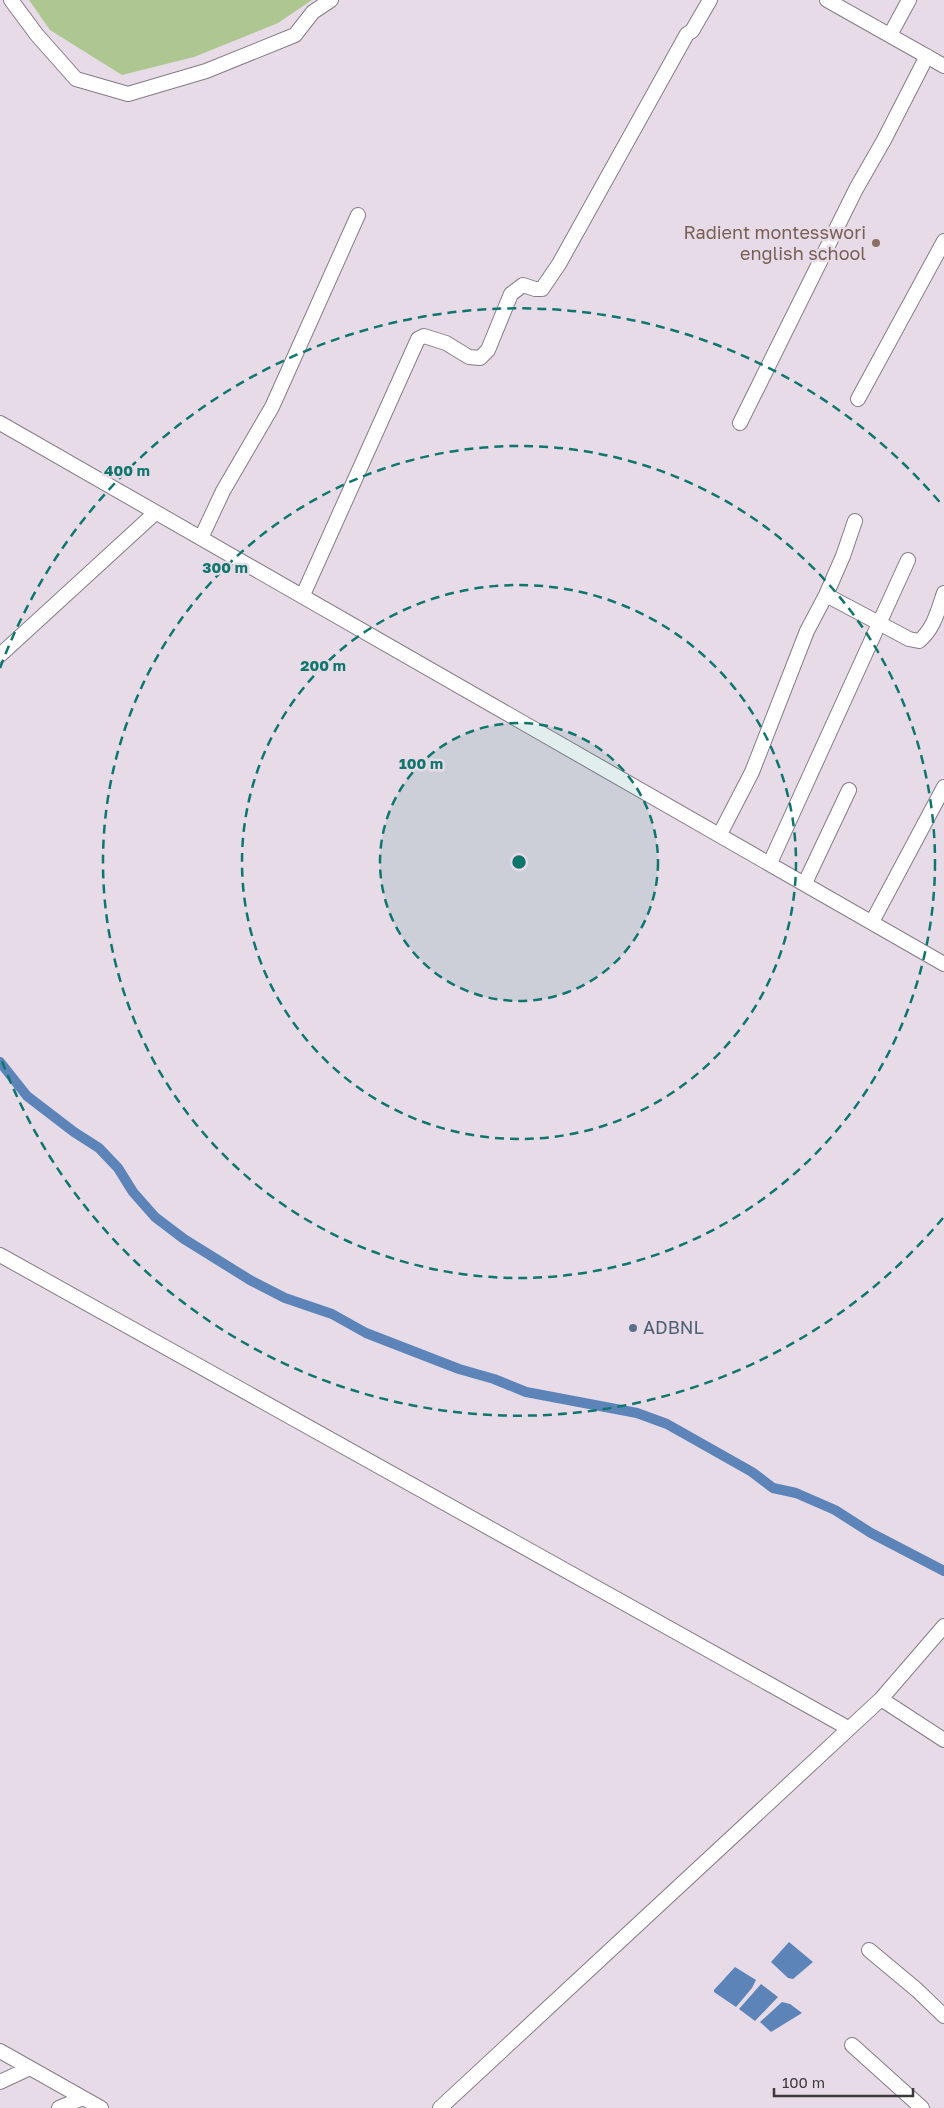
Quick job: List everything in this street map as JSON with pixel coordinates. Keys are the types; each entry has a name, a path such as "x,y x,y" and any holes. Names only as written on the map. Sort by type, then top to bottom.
{"street":[{"path":"11,0 37,35 76,79 128,94 206,71 295,35 313,12 331,0"},
{"path":"303,595 418,339 424,336 439,340 469,356 480,358 488,350 511,294 523,285 542,289 559,264 687,34 692,31 710,0"},
{"path":"827,0 944,66"},
{"path":"890,35 909,0"},
{"path":"740,423 856,189 884,140 927,56"},
{"path":"201,538 224,491 272,407 358,215"},
{"path":"858,399 944,241"},
{"path":"0,423 944,964"},
{"path":"0,655 155,513"},
{"path":"720,834 752,772 806,631 826,595 843,556 855,521"},
{"path":"770,863 908,560"},
{"path":"826,595 909,639 919,641 928,634 944,593"},
{"path":"872,922 944,787"},
{"path":"805,884 849,790"},
{"path":"0,1255 848,1728"},
{"path":"440,2108 881,1699 941,1633"},
{"path":"881,1699 944,1740"},
{"path":"869,1950 917,1990 944,2016"},
{"path":"852,2045 922,2108"},
{"path":"0,2051 101,2108"},
{"path":"0,2082 30,2068"},
{"path":"59,2108 83,2098"}],"green space":[{"path":"29,0 312,0 278,23 194,57 122,75 50,30"}],"water":[{"path":"789,1942 813,1962 793,1979 788,1978 771,1962"},
{"path":"735,1967 756,1980 752,1988 736,2007 714,1992"},
{"path":"761,1984 778,1997 755,2021 739,2009"},
{"path":"782,2002 790,2004 802,2013 771,2032 760,2022"}],"waterway":[{"path":"0,1062 27,1096 74,1132 99,1148 118,1168 133,1192 155,1217 184,1239 250,1280 285,1298 332,1314 366,1333 459,1369 494,1379 526,1392 637,1413 667,1424 752,1472 773,1488 796,1493 835,1510 871,1533 944,1571"}],"place":[{"name":"Radient montesswori english school","path":"876,243"},
{"name":"ADBNL","path":"633,1328"}]}
